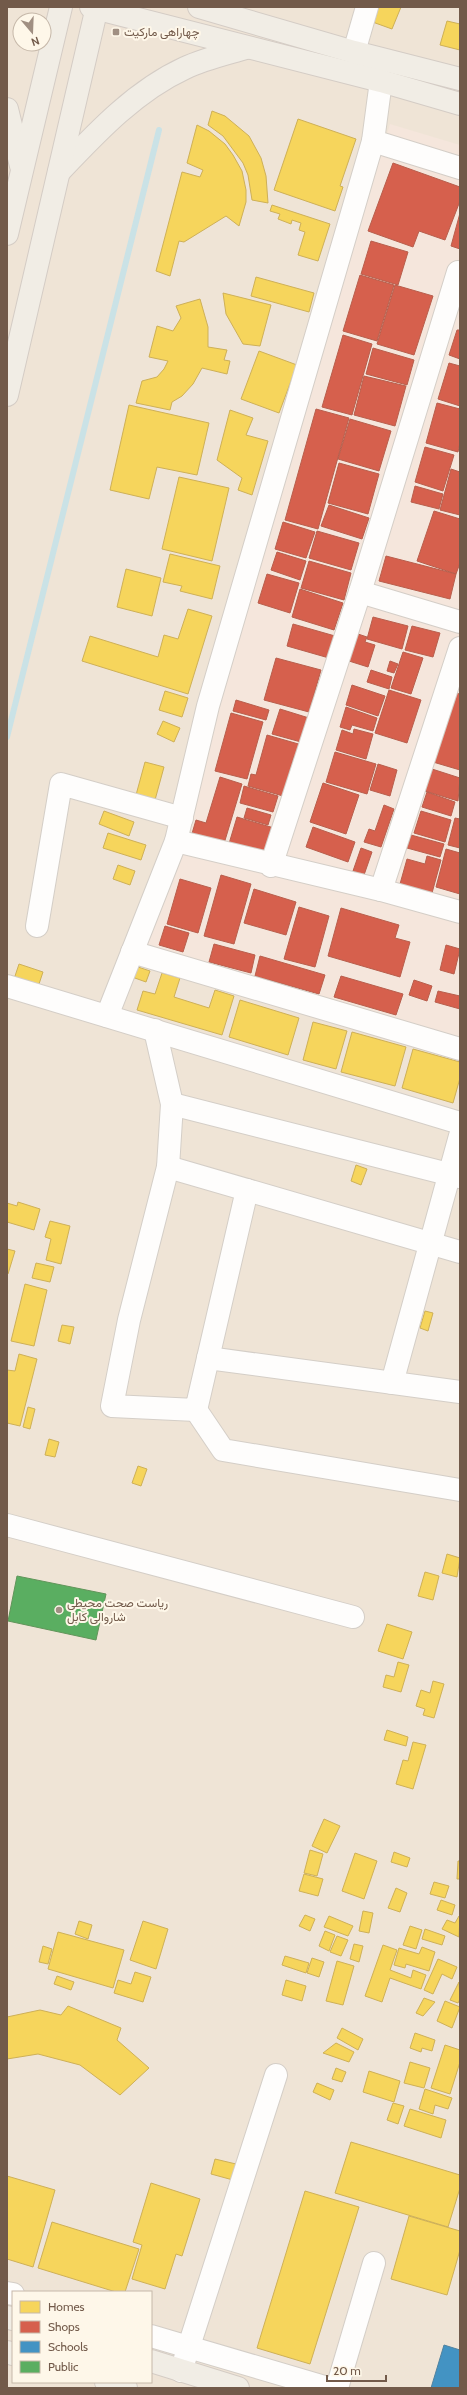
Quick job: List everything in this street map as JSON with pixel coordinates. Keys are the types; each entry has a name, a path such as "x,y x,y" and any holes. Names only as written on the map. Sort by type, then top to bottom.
{"main road":[{"path":"7,234 61,7"},
{"path":"7,395 59,172 95,7 246,48 381,80 460,104"},
{"path":"199,7 354,52 460,79"},
{"path":"234,7 253,23"},
{"path":"59,172 108,122 145,92 185,68 246,48"},
{"path":"7,109 22,170"},
{"path":"152,2361 238,2388"},
{"path":"109,2383 126,2388"}],"street":[{"path":"354,52 367,7"},
{"path":"107,1016 176,841 208,706 373,141 381,80"},
{"path":"373,141 460,168"},
{"path":"271,866 360,592 458,272 460,273"},
{"path":"360,592 460,622"},
{"path":"382,890 460,648"},
{"path":"37,926 61,784 182,818"},
{"path":"176,841 271,866 382,890 460,912"},
{"path":"132,952 460,1049"},
{"path":"7,986 460,1122"},
{"path":"155,1030 172,1104 168,1167 129,1320 112,1406 196,1410"},
{"path":"172,1104 455,1176"},
{"path":"392,1383 431,1244 455,1176 460,1136"},
{"path":"168,1167 460,1252"},
{"path":"247,1190 196,1410 223,1450 460,1490"},
{"path":"208,1358 460,1392"},
{"path":"7,1525 353,1617"},
{"path":"181,2371 276,2075"},
{"path":"337,2388 374,2263"},
{"path":"152,2336 328,2388"}],"shaded area":[{"path":"7,7 460,7 460,2388 7,2388"},
{"path":"390,124 460,145 460,1041 145,950"}],"building: Homes":[{"path":"372,7 401,7 392,29 367,20"},
{"path":"447,21 460,24 460,50 440,45"},
{"path":"212,111 225,116 249,136 261,158 266,176 268,203 252,200 248,175 243,163 223,136 208,125"},
{"path":"298,119 356,139 340,186 343,187 335,211 274,190"},
{"path":"197,125 209,131 225,144 233,155 242,171 246,190 246,202 239,226 226,216 184,242 179,241 170,276 156,271 182,172 200,177 203,170 187,163"},
{"path":"272,205 330,224 318,261 298,255 305,232 299,230 301,223 292,220 291,224 278,219 280,214 270,211"},
{"path":"256,277 314,293 309,312 251,296"},
{"path":"223,293 271,305 260,346 243,344 226,314"},
{"path":"200,299 208,327 208,347 227,350 224,360 230,361 227,374 202,368 193,384 182,396 172,402 170,410 136,403 142,381 157,377 164,369 168,361 149,357 157,326 173,331 181,318 176,306"},
{"path":"259,351 297,365 279,413 241,399"},
{"path":"129,405 209,423 197,475 157,467 149,499 110,490"},
{"path":"230,410 253,418 246,435 268,441 252,495 238,490 242,478 217,460"},
{"path":"179,477 229,488 212,561 162,549"},
{"path":"170,554 220,566 212,599 180,591 182,586 163,582"},
{"path":"126,569 161,578 152,616 117,607"},
{"path":"188,609 212,616 188,694 82,661 90,636 158,657 164,635 178,639"},
{"path":"165,691 188,698 182,717 159,710"},
{"path":"163,721 180,728 174,742 157,734"},
{"path":"145,762 164,767 155,800 136,795"},
{"path":"104,811 134,822 129,836 99,824"},
{"path":"108,833 146,845 141,860 103,848"},
{"path":"118,865 135,871 130,885 113,879"},
{"path":"19,964 43,972 38,987 14,979"},
{"path":"135,966 150,971 146,982 132,977"},
{"path":"162,973 180,978 174,997 209,1008 215,990 234,996 222,1035 137,1010 143,991 155,994"},
{"path":"240,1000 299,1018 288,1055 229,1037"},
{"path":"313,1022 347,1031 336,1069 303,1060"},
{"path":"352,1032 406,1047 395,1086 341,1072"},
{"path":"413,1049 460,1062 460,1078 453,1103 402,1088"},
{"path":"356,1165 367,1169 361,1185 351,1181"},
{"path":"18,1202 40,1209 34,1230 7,1222 7,1203 17,1206"},
{"path":"50,1221 70,1226 61,1264 46,1260 51,1239 45,1237"},
{"path":"7,1249 15,1251 8,1274 7,1274"},
{"path":"36,1263 54,1267 50,1282 32,1278"},
{"path":"25,1284 47,1290 34,1346 11,1341"},
{"path":"425,1311 433,1313 428,1331 420,1328"},
{"path":"62,1325 74,1327 70,1344 58,1341"},
{"path":"19,1354 37,1359 20,1426 7,1423 7,1370 15,1371"},
{"path":"28,1407 35,1409 30,1429 23,1427"},
{"path":"49,1439 59,1442 55,1457 45,1455"},
{"path":"138,1466 147,1469 141,1486 132,1483"},
{"path":"447,1554 460,1558 457,1577 442,1573"},
{"path":"425,1572 439,1576 433,1600 418,1596"},
{"path":"387,1624 412,1632 403,1659 378,1651"},
{"path":"398,1662 409,1665 401,1692 383,1687 386,1675 394,1677"},
{"path":"433,1681 444,1684 434,1718 423,1715 425,1709 416,1706 421,1690 430,1693"},
{"path":"387,1730 408,1737 406,1746 384,1740"},
{"path":"413,1742 426,1745 413,1789 396,1784 403,1760 408,1761"},
{"path":"324,1819 340,1826 327,1853 312,1846"},
{"path":"310,1850 323,1854 317,1876 304,1873"},
{"path":"394,1852 410,1858 407,1867 391,1862"},
{"path":"355,1853 377,1861 364,1899 342,1891"},
{"path":"458,1861 460,1861 460,1879 457,1879"},
{"path":"304,1874 323,1879 318,1896 299,1891"},
{"path":"434,1882 449,1886 445,1898 430,1894"},
{"path":"396,1888 407,1893 400,1912 388,1908"},
{"path":"441,1900 455,1905 452,1915 437,1910"},
{"path":"363,1911 373,1913 369,1933 359,1931"},
{"path":"305,1915 315,1919 310,1931 299,1926"},
{"path":"329,1916 353,1926 348,1936 324,1927"},
{"path":"459,1916 459,1937 442,1929 447,1920 455,1923"},
{"path":"79,1921 92,1925 88,1939 75,1934"},
{"path":"143,1921 168,1929 156,1969 130,1960"},
{"path":"410,1926 422,1930 416,1949 403,1945"},
{"path":"425,1929 445,1936 442,1945 422,1939"},
{"path":"325,1931 335,1935 329,1951 319,1946"},
{"path":"58,1932 124,1950 113,1988 48,1969"},
{"path":"337,1936 348,1940 341,1956 330,1952"},
{"path":"354,1944 363,1946 359,1962 350,1959"},
{"path":"383,1945 397,1950 390,1970 411,1978 413,1970 426,1975 421,1989 390,1978 382,2002 365,1996"},
{"path":"43,1946 52,1949 48,1964 39,1962"},
{"path":"422,1947 435,1952 429,1971 406,1964 405,1968 394,1965 399,1948 419,1954"},
{"path":"285,1956 309,1963 306,1973 282,1965"},
{"path":"312,1958 324,1962 319,1977 307,1973"},
{"path":"438,1959 457,1967 452,1979 442,1974 433,1994 424,1990"},
{"path":"337,1961 354,1966 343,2005 326,2001"},
{"path":"135,1972 151,1977 143,2002 114,1993 118,1980 131,1984"},
{"path":"57,1976 74,1982 71,1990 54,1984"},
{"path":"286,1980 306,1986 302,2001 282,1995"},
{"path":"459,1982 460,1999 458,2003 450,2000"},
{"path":"424,1998 435,2002 423,2016 416,2013"},
{"path":"445,2001 460,2007 452,2028 437,2021"},
{"path":"68,2006 121,2028 117,2040 149,2068 120,2095 80,2065 38,2054 7,2059 7,2017 40,2010 61,2015"},
{"path":"342,2028 363,2039 358,2050 337,2038"},
{"path":"415,2033 435,2040 432,2051 422,2048 421,2052 410,2048"},
{"path":"336,2043 354,2052 349,2062 323,2053"},
{"path":"445,2045 460,2050 460,2062 450,2094 431,2088"},
{"path":"410,2062 430,2068 424,2088 404,2083"},
{"path":"336,2068 346,2072 342,2082 332,2079"},
{"path":"369,2071 400,2081 394,2102 363,2092"},
{"path":"317,2083 334,2090 330,2100 313,2092"},
{"path":"425,2089 452,2098 448,2109 435,2105 433,2114 419,2109"},
{"path":"393,2103 404,2106 398,2124 387,2120"},
{"path":"410,2109 446,2120 441,2138 404,2126"},
{"path":"351,2142 460,2175 460,2188 448,2227 335,2193"},
{"path":"215,2159 236,2164 233,2180 211,2174"},
{"path":"7,2176 55,2190 33,2267 7,2259"},
{"path":"151,2183 200,2199 182,2256 176,2254 165,2289 132,2279 142,2245 133,2242"},
{"path":"305,2191 359,2207 310,2364 257,2348"},
{"path":"409,2216 460,2231 460,2250 447,2295 391,2279"},
{"path":"52,2222 139,2249 125,2291 113,2291 38,2268"}],"building: Shops":[{"path":"393,163 460,187 460,201 445,240 419,231 413,247 368,231"},
{"path":"460,213 460,249 451,246"},
{"path":"371,241 408,252 398,285 361,274"},
{"path":"360,275 394,285 377,341 343,331"},
{"path":"395,285 433,296 414,355 377,344"},
{"path":"457,330 460,330 460,359 449,355"},
{"path":"343,335 372,344 352,415 322,407"},
{"path":"373,348 414,360 407,385 366,374"},
{"path":"449,363 460,366 460,406 438,399"},
{"path":"364,376 406,386 395,426 354,415"},
{"path":"437,403 460,409 460,443 458,452 426,443"},
{"path":"316,409 349,418 318,529 285,520"},
{"path":"350,419 391,431 379,471 338,459"},
{"path":"425,447 454,455 443,491 415,482"},
{"path":"339,463 379,474 368,514 328,503"},
{"path":"451,469 460,472 460,515 440,510"},
{"path":"415,486 443,494 439,509 411,502"},
{"path":"329,505 369,518 362,539 321,526"},
{"path":"434,511 460,519 460,563 456,574 417,561"},
{"path":"283,522 315,532 306,558 275,549"},
{"path":"317,531 359,543 351,570 309,558"},
{"path":"277,552 306,561 300,580 271,570"},
{"path":"386,556 456,574 450,599 379,581"},
{"path":"309,561 351,573 344,600 301,588"},
{"path":"267,574 299,583 290,613 258,603"},
{"path":"300,589 343,603 334,630 292,617"},
{"path":"373,617 408,626 402,649 367,639"},
{"path":"293,624 335,636 329,658 287,646"},
{"path":"412,626 440,633 433,657 405,650"},
{"path":"358,634 367,637 365,642 375,645 368,667 349,661"},
{"path":"403,652 423,658 411,694 391,688"},
{"path":"276,658 321,670 309,712 264,700"},
{"path":"390,661 398,664 394,673 387,671"},
{"path":"371,670 392,677 389,689 367,682"},
{"path":"352,685 385,696 378,716 346,705"},
{"path":"389,690 421,700 407,743 375,733"},
{"path":"454,693 460,694 460,770 433,762"},
{"path":"236,700 269,710 266,720 233,711"},
{"path":"346,707 377,718 373,731 352,725 350,730 340,727"},
{"path":"280,709 309,718 301,742 272,734"},
{"path":"231,713 263,722 247,779 215,771"},
{"path":"354,729 373,734 366,759 336,750 342,730 353,734"},
{"path":"267,735 302,745 299,757 294,756 283,796 248,786 251,774 256,775"},
{"path":"335,752 376,764 367,794 326,782"},
{"path":"378,764 397,770 390,796 370,790"},
{"path":"432,769 460,778 458,801 425,791"},
{"path":"220,777 242,784 223,847 191,837 196,820 206,823"},
{"path":"323,783 359,795 346,834 310,822"},
{"path":"244,786 278,796 273,812 240,803"},
{"path":"427,792 455,802 451,816 422,807"},
{"path":"384,805 394,809 381,847 364,842 369,829 375,831"},
{"path":"247,808 271,815 268,825 244,818"},
{"path":"421,811 451,820 445,842 414,833"},
{"path":"237,817 274,828 265,858 228,847"},
{"path":"455,818 460,819 460,848 448,845"},
{"path":"313,827 355,842 348,862 306,847"},
{"path":"411,835 444,844 440,857 407,848"},
{"path":"361,848 372,852 364,875 353,871"},
{"path":"446,849 460,853 460,894 436,887"},
{"path":"427,856 441,860 432,893 400,884 407,859 425,864"},
{"path":"221,875 251,884 234,944 204,936"},
{"path":"180,879 211,888 198,933 167,924"},
{"path":"254,889 296,902 286,935 244,923"},
{"path":"299,907 329,916 315,967 284,959"},
{"path":"341,908 399,925 395,938 410,942 400,977 328,956"},
{"path":"165,926 189,933 183,952 159,945"},
{"path":"214,944 255,955 251,973 209,962"},
{"path":"446,945 460,949 454,974 440,970"},
{"path":"260,956 325,975 319,994 255,976"},
{"path":"341,976 403,994 396,1015 334,997"},
{"path":"414,980 432,986 427,1001 409,995"},
{"path":"438,991 460,996 460,1009 435,1002"}],"building: Schools":[{"path":"444,2345 460,2350 460,2388 431,2388"}],"building: Public":[{"path":"17,1576 106,1594 96,1640 8,1621"}],"waterway":[{"path":"7,737 159,130"}],"place":[{"name":"چهاراهی مارکیت","path":"116,32"},
{"name":"ریاست صحت محیطی شاروالی کابل","path":"59,1610"}]}
